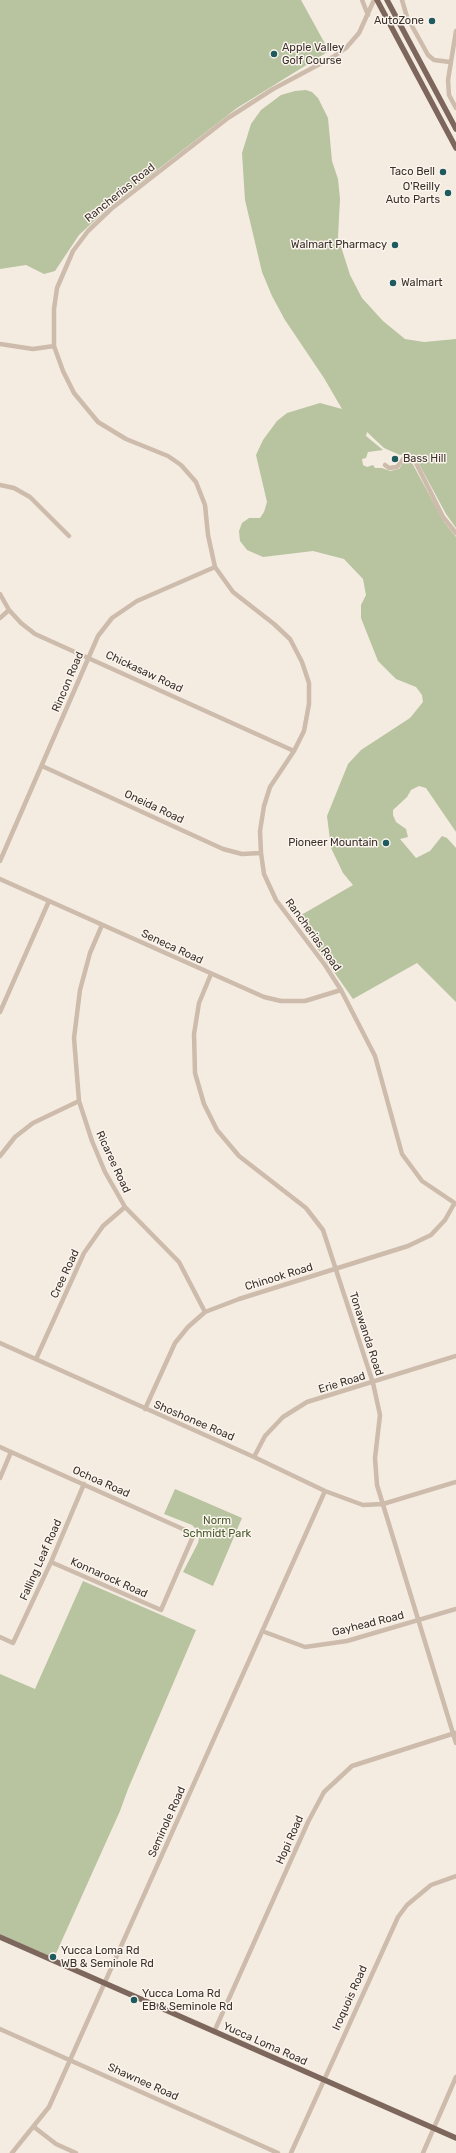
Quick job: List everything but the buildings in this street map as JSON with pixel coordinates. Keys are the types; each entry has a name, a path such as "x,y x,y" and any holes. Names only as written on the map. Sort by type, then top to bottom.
{"main road":[{"path":"376,0 456,148"},
{"path":"387,0 456,129"},
{"name":"Yucca Loma Road","path":"0,1937 456,2138"}],"street":[{"path":"362,0 368,15"},
{"name":"Rancherias Road","path":"376,0 359,33 346,48 333,57 273,89 228,118 111,209 88,231 73,251 57,288 54,309 54,346 63,371 74,393 98,422 126,439 168,456 181,465 196,482 205,505 208,535 215,567 233,592 274,624 290,639 302,662 309,683 309,704 304,730 294,751 270,787 260,831 264,874 276,900 325,965 341,990 375,1056 402,1154 422,1181 455,1204"},
{"path":"402,0 408,20 428,55 434,60 450,62"},
{"path":"456,31 448,80 449,95 456,108"},
{"path":"0,344 33,349 54,346"},
{"path":"385,465 389,468 397,467 406,455 415,462 442,517 456,533"},
{"path":"0,485 14,488 30,497 69,536"},
{"name":"Rincon Road","path":"0,861 98,636 112,618 137,601 215,567"},
{"name":"Chickasaw Road","path":"0,594 9,610 21,624 35,634 89,657 294,751"},
{"path":"0,618 9,610"},
{"name":"Oneida Road","path":"42,766 222,849 242,854 261,853"},
{"name":"Seneca Road","path":"0,879 264,997 281,1002 305,1001 341,990"},
{"path":"0,1012 50,901"},
{"name":"Ricaree Road","path":"102,925 90,953 80,990 74,1038 79,1101 92,1141 105,1172 125,1207 179,1262 205,1312"},
{"name":"Tonawanda Road","path":"211,974 199,1003 194,1034 195,1073 204,1104 217,1130 239,1156 306,1208 323,1230 373,1383 380,1415 375,1458 377,1486 456,1743"},
{"path":"0,1156 15,1137 33,1123 79,1101"},
{"name":"Chinook Road","path":"145,1409 175,1343 188,1327 205,1312 239,1299 336,1270 408,1246 431,1235 445,1220 455,1204"},
{"name":"Cree Road","path":"36,1359 84,1253 103,1226 125,1207"},
{"name":"Shoshonee Road","path":"0,1343 254,1457 325,1491 363,1506 383,1504 456,1482"},
{"name":"Erie Road","path":"254,1457 265,1436 283,1416 307,1402 373,1383 456,1356"},
{"name":"Ochoa Road","path":"0,1447 194,1534 161,1610"},
{"path":"0,1478 11,1452"},
{"name":"Falling Leaf Road","path":"0,1637 13,1643 51,1562 84,1484"},
{"name":"Seminole Road","path":"12,2153 50,2107 325,1491"},
{"name":"Konnarock Road","path":"51,1562 161,1610"},
{"name":"Gayhead Road","path":"262,1631 305,1647 347,1641 456,1609"},
{"name":"Hopi Road","path":"214,2032 308,1822 324,1792 352,1766 454,1733"},
{"name":"Iroquois Road","path":"291,2153 398,1917 407,1905 431,1885 456,1876"},
{"name":"Shawnee Road","path":"0,2029 278,2153"},
{"path":"423,2153 456,2077"},
{"path":"34,2127 56,2144 76,2153"}],"green space":[{"name":"Apple Valley Golf Course","path":"0,0 301,0 329,51 237,108 108,208 79,235 55,271 44,274 26,265 0,269"},
{"path":"306,90 312,92 318,98 328,118 332,161 338,179 340,199 338,237 350,275 362,298 383,321 405,339 424,342 456,339 456,528 446,514 419,464 409,452 400,455 384,448 367,432 366,436 383,450 368,452 366,458 362,459 363,465 367,467 373,465 375,468 382,468 390,471 399,469 406,458 411,461 444,522 456,537 456,832 426,788 419,786 411,790 407,797 393,810 393,815 396,822 406,829 408,837 400,839 416,858 430,851 442,836 447,838 456,848 456,1002 417,963 353,999 296,918 353,885 343,873 331,848 327,816 348,764 361,750 410,718 423,702 422,695 416,687 396,679 378,661 361,618 361,605 366,595 363,579 344,559 313,551 263,557 247,550 240,541 239,531 242,523 249,518 260,518 264,512 267,502 256,455 263,440 277,421 287,413 320,403 342,409 324,378 285,320 272,296 262,272 245,200 242,153 251,124 261,110 281,95"},
{"name":"Norm Schmidt Park","path":"175,1489 242,1518 213,1586 183,1572 198,1543 200,1533 192,1525 164,1514"},
{"path":"83,1581 196,1630 120,1811 54,1958 0,1934 0,1674 35,1689"}],"place":[{"name":"AutoZone","path":"432,21"},
{"name":"Apple Valley Golf Course","path":"274,54"},
{"name":"Taco Bell","path":"443,172"},
{"name":"O'Reilly Auto Parts","path":"448,193"},
{"name":"Walmart Pharmacy","path":"395,245"},
{"name":"Walmart","path":"393,283"},
{"name":"Bass Hill","path":"395,459"},
{"name":"Pioneer Mountain","path":"386,843"},
{"name":"Yucca Loma Rd WB & Seminole Rd","path":"53,1957"},
{"name":"Yucca Loma Rd EB & Seminole Rd","path":"134,2000"}]}
